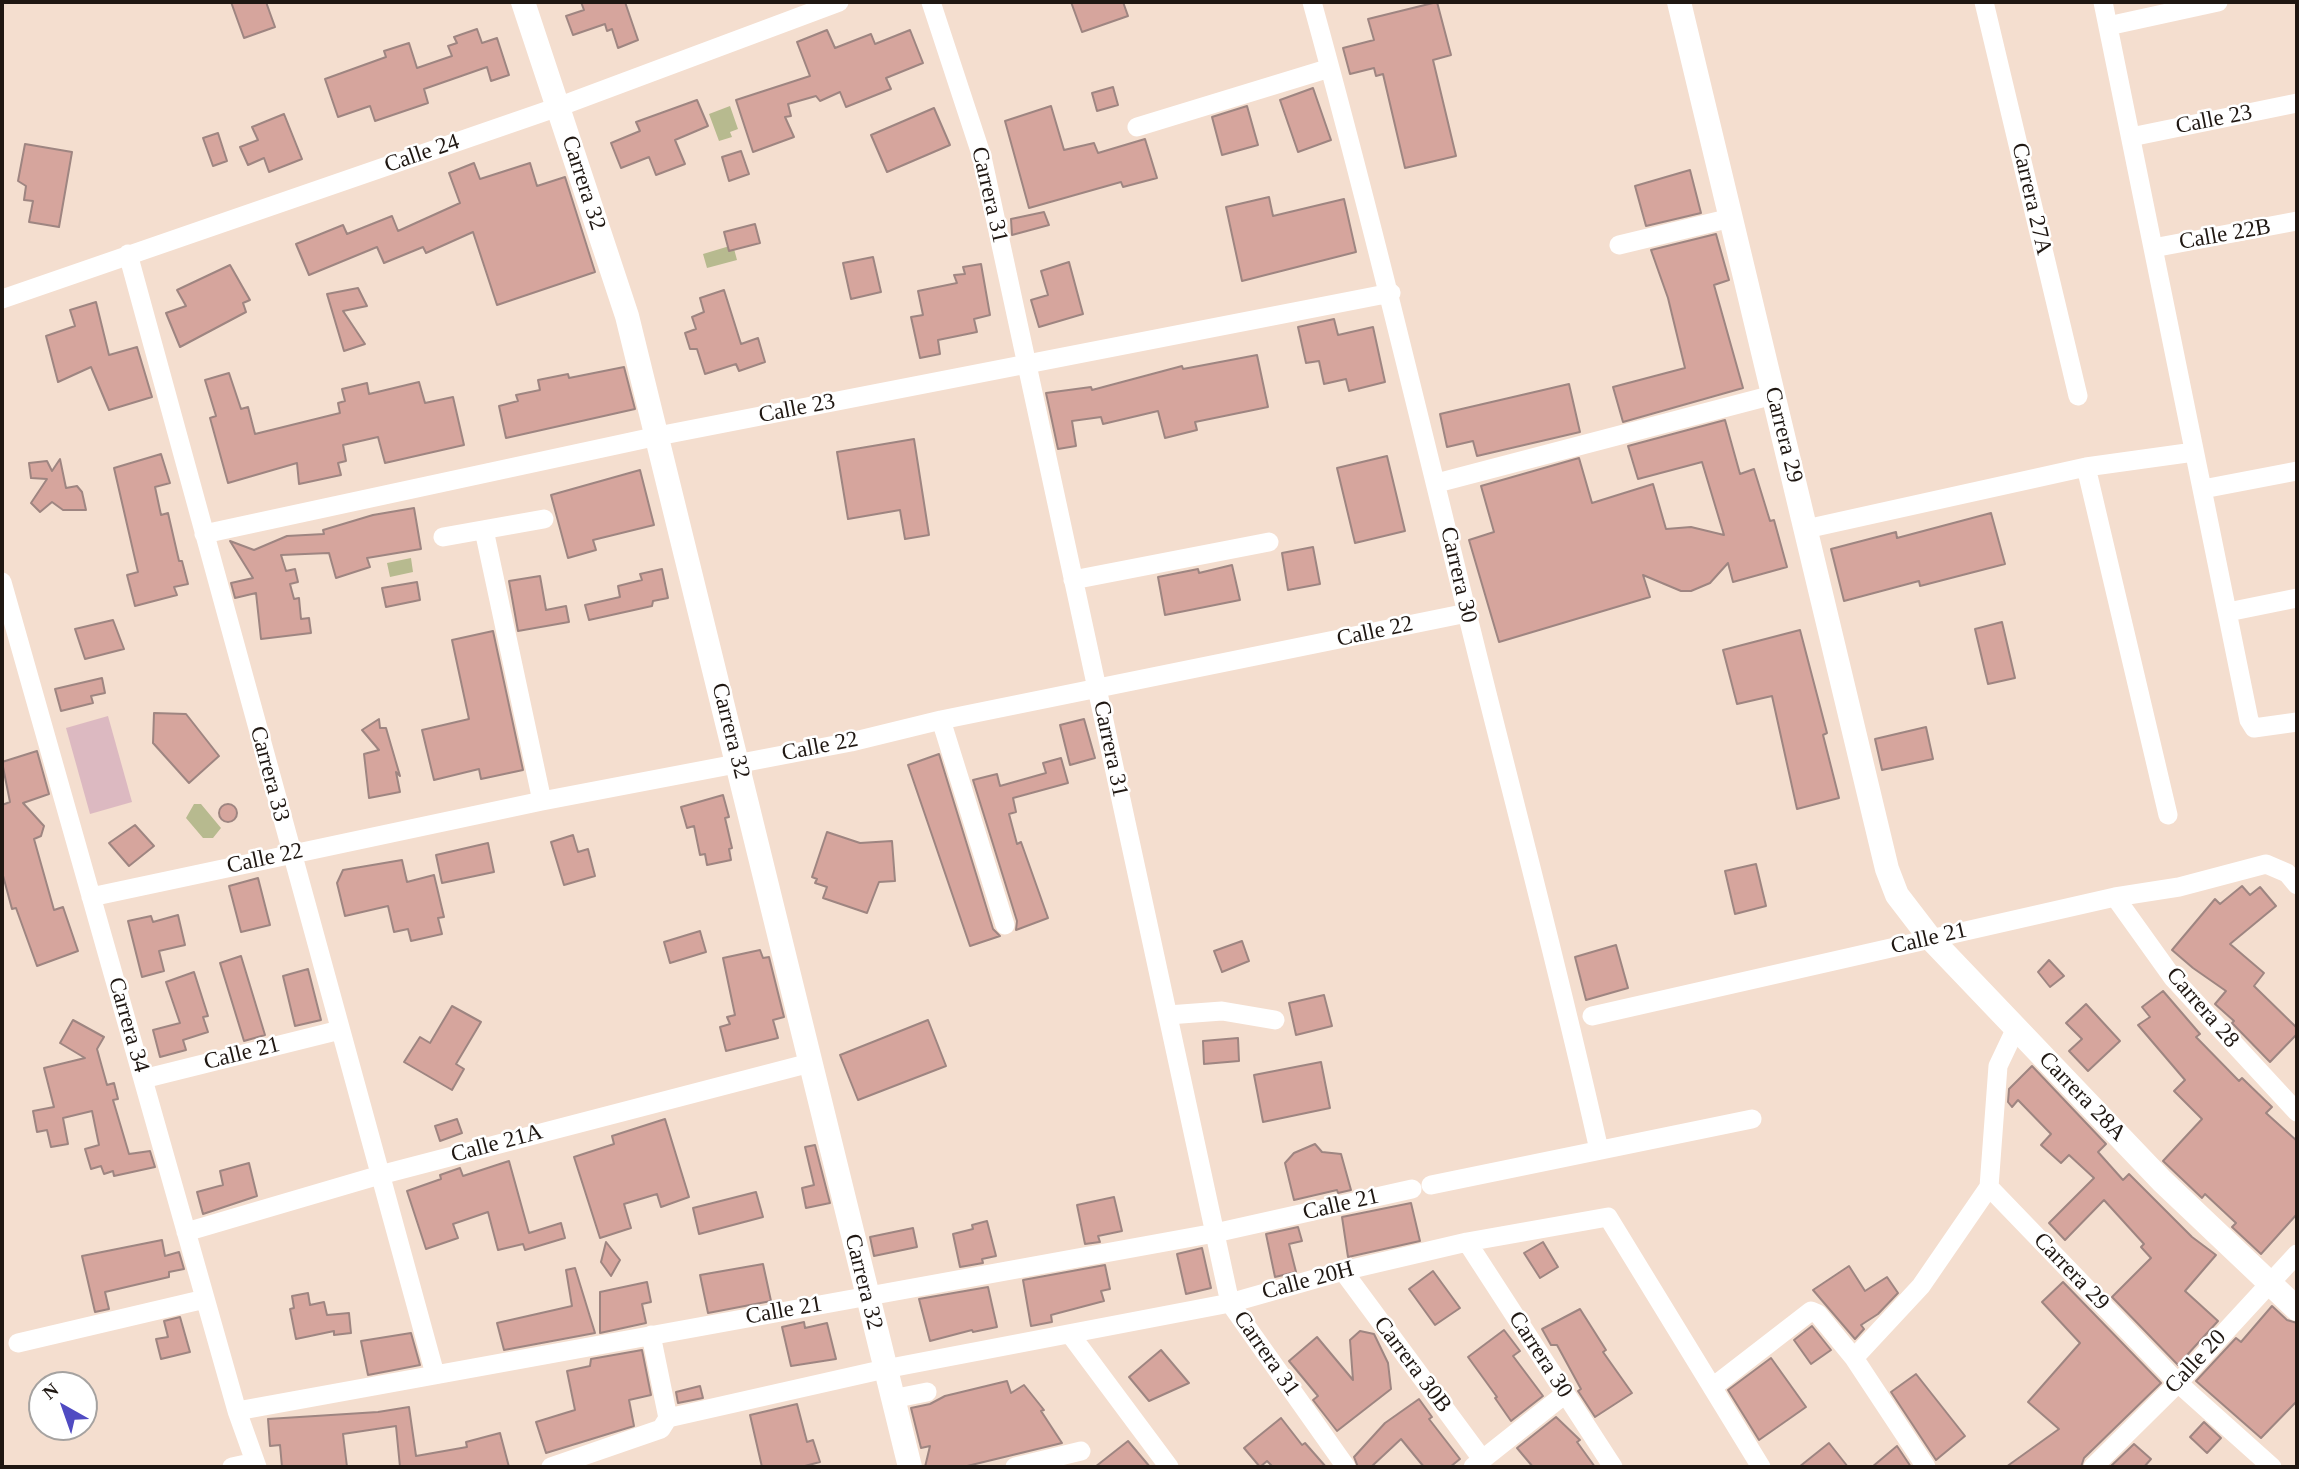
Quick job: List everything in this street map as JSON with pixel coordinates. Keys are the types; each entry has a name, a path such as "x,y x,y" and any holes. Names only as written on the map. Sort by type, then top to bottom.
{"street":[{"name":"Carrera 32","path":"523,2 627,316 910,1467"},
{"name":"Calle 24","path":"2,299 558,107 839,2"},
{"name":"Carrera 31","path":"931,2 982,157 1230,1303 1346,1467"},
{"name":"Carrera 30","path":"1312,2 1391,293 1467,613 1571,1022 1599,1150"},
{"name":"Carrera 29","path":"1679,2 1887,869"},
{"name":"Carrera 27A","path":"1984,2 2078,396"},
{"path":"2103,2 2249,720 2254,728 2297,722"},
{"path":"2108,26 2218,2"},
{"path":"1137,127 1330,68"},
{"name":"Calle 23","path":"2131,137 2297,103"},
{"path":"1619,245 1731,218"},
{"name":"Calle 22B","path":"2153,248 2297,221"},
{"name":"Carrera 33","path":"128,254 290,853 435,1374"},
{"name":"Calle 23","path":"204,534 658,436 1391,293"},
{"path":"1437,483 1773,395"},
{"path":"1806,529 2085,467 2194,452"},
{"path":"2085,467 2168,815"},
{"path":"2203,489 2297,471"},
{"path":"443,537 544,519"},
{"path":"484,530 542,801"},
{"path":"1073,580 1269,542"},
{"name":"Carrera 34","path":"2,582 237,1411 256,1465"},
{"path":"2228,612 2297,598"},
{"name":"Calle 22","path":"91,897 290,853 738,762 851,742 941,720 1467,613"},
{"path":"941,720 1005,925"},
{"name":"Calle 21","path":"1592,1016 2115,897 2179,887 2266,864 2287,873 2297,885"},
{"name":"Carrera 28A","path":"1887,869 1897,895 1930,938 2162,1181 2297,1309"},
{"name":"Carrera 28","path":"2115,897 2173,978 2297,1112"},
{"path":"1168,1015 1222,1011 1275,1020"},
{"path":"1854,1358 1920,1286 1989,1187 1998,1066 2016,1028"},
{"name":"Calle 21","path":"143,1079 340,1030"},
{"name":"Calle 21A","path":"186,1232 380,1175 810,1063"},
{"name":"Calle 21","path":"237,1411 1215,1233 1752,1119"},
{"name":"Carrera 29","path":"1989,1187 2178,1383 2272,1467"},
{"name":"Calle 20H","path":"668,1418 885,1369 1230,1303 1343,1271 1467,1242 1608,1217 1714,1386"},
{"name":"Carrera 30","path":"1467,1242 1613,1467"},
{"name":"Calle 20","path":"2093,1467 2178,1383 2297,1254"},
{"name":"Carrera 30B","path":"1343,1271 1477,1463"},
{"path":"18,1343 205,1299"},
{"path":"1761,1467 1714,1386 1811,1311 1818,1314 1854,1358 1926,1467"},
{"path":"1070,1334 1169,1467"},
{"path":"551,1467 662,1429 668,1418 651,1335"},
{"path":"892,1399 927,1392"},
{"path":"1477,1463 1565,1394"},
{"path":"1015,1467 1081,1451"},
{"path":"232,1467 256,1465"}],"shaded area":[{"path":"730,106 738,129 730,132 732,137 719,141 709,114"},
{"path":"733,245 737,260 707,268 703,254"},
{"path":"411,558 413,572 390,577 387,563"},
{"path":"108,716 132,802 90,814 66,728"},
{"path":"194,804 201,804 221,828 213,838 203,838 186,818"}],"building":[{"path":"231,2 266,2 275,27 244,38"},
{"path":"581,2 625,2 638,40 618,48 612,29 607,31 605,24 573,35 566,16 584,10"},
{"path":"1071,2 1123,2 1128,16 1082,32"},
{"path":"1437,2 1451,55 1433,60 1456,156 1405,168 1383,74 1376,76 1374,68 1350,74 1343,48 1374,40 1368,19"},
{"path":"477,29 482,43 497,38 509,75 491,81 487,67 424,89 428,103 375,121 370,106 338,117 325,79 386,57 384,51 409,43 417,68 452,56 448,46 457,43 454,37"},
{"path":"827,30 835,48 871,34 875,44 910,30 923,63 886,78 891,89 846,107 840,92 820,101 816,96 788,104 791,116 785,117 794,137 753,152 736,100 810,76 797,42"},
{"path":"1113,87 1118,105 1097,111 1092,93"},
{"path":"1313,88 1331,140 1298,152 1280,100"},
{"path":"697,100 708,126 675,140 685,164 656,175 649,157 621,168 611,143 640,131 636,122"},
{"path":"1051,106 1064,150 1094,143 1098,153 1145,139 1157,178 1123,187 1121,182 1029,208 1005,121"},
{"path":"1247,106 1258,145 1222,155 1212,117"},
{"path":"934,108 950,145 887,172 871,135"},
{"path":"284,114 302,159 269,172 264,158 248,165 240,147 258,140 252,127"},
{"path":"218,133 227,161 213,166 203,138"},
{"path":"25,144 72,152 59,227 29,222 33,201 24,200 26,186 18,181"},
{"path":"741,151 749,174 729,181 722,157"},
{"path":"474,163 480,179 530,163 537,186 565,177 595,272 497,305 473,232 426,253 423,247 384,263 377,247 309,275 296,244 343,225 347,234 392,216 398,231 460,203 449,173"},
{"path":"1690,170 1701,213 1646,226 1635,186"},
{"path":"1269,197 1273,216 1344,199 1356,252 1242,281 1226,207"},
{"path":"1044,212 1049,225 1012,235 1011,219"},
{"path":"755,224 760,243 729,251 724,232"},
{"path":"1716,234 1729,280 1714,285 1743,388 1623,422 1613,387 1685,368 1668,298 1651,250"},
{"path":"873,257 881,292 851,299 843,263"},
{"path":"1069,262 1083,314 1039,327 1031,300 1048,295 1041,271"},
{"path":"981,264 990,315 974,319 977,332 938,340 940,354 920,358 911,317 923,315 918,291 957,283 954,275 965,274 963,267"},
{"path":"230,265 250,300 243,303 246,312 180,347 166,313 186,306 177,290"},
{"path":"358,288 367,306 343,311 365,344 344,351 327,294"},
{"path":"724,290 741,344 758,338 765,362 739,371 736,364 705,374 697,349 690,349 685,333 696,329 692,317 704,312 700,298"},
{"path":"96,302 109,355 137,347 152,397 109,410 91,367 58,382 46,336 75,326 70,310"},
{"path":"1334,319 1338,335 1373,327 1385,382 1349,391 1346,379 1324,384 1319,361 1306,363 1298,327"},
{"path":"1257,355 1268,407 1195,422 1197,430 1165,438 1158,411 1103,424 1101,417 1072,421 1076,446 1058,449 1046,393 1091,387 1092,390 1182,366 1183,369"},
{"path":"624,367 635,409 506,438 499,406 518,401 516,395 540,390 538,380 568,374 569,378"},
{"path":"229,373 241,409 248,407 255,434 340,413 338,403 345,401 342,389 367,383 369,394 419,382 425,403 453,397 464,445 385,463 378,437 343,445 346,461 338,463 341,475 299,484 297,463 228,483 210,418 216,416 205,380"},
{"path":"1569,384 1580,432 1477,456 1473,441 1447,447 1440,414"},
{"path":"1725,420 1740,474 1754,469 1770,521 1774,520 1787,567 1733,582 1728,563 1710,583 1691,591 1681,591 1643,575 1650,597 1499,642 1469,540 1494,532 1481,486 1579,458 1592,503 1653,484 1666,529 1691,527 1724,535 1702,462 1638,479 1628,446"},
{"path":"914,439 929,535 905,539 900,510 848,519 837,452"},
{"path":"161,454 170,483 155,487 161,515 168,513 179,561 182,561 188,584 174,587 177,595 135,606 127,575 138,572 114,468"},
{"path":"1387,456 1405,531 1355,543 1337,468"},
{"path":"60,459 66,488 77,486 82,492 86,510 63,510 52,502 40,512 31,503 47,479 31,478 29,463 47,461 52,471"},
{"path":"640,470 654,525 593,540 596,550 568,558 551,495"},
{"path":"414,508 421,549 367,558 370,567 336,578 329,553 281,555 286,571 295,569 298,582 290,584 294,599 299,598 301,619 309,618 311,633 261,639 256,593 235,598 231,583 253,578 230,541 254,550 287,536 324,534 323,530 373,515"},
{"path":"1991,513 2005,564 1920,586 1919,581 1844,601 1831,549 1896,532 1897,538"},
{"path":"1313,547 1320,584 1288,590 1282,553"},
{"path":"1232,565 1240,600 1165,615 1158,577 1198,569 1199,573"},
{"path":"662,569 668,598 653,601 652,606 589,620 585,605 620,597 618,586 642,580 640,574"},
{"path":"540,576 546,610 566,606 569,622 518,631 509,581"},
{"path":"417,582 420,600 386,607 382,588"},
{"path":"113,620 124,649 85,659 75,629"},
{"path":"2002,622 2015,678 1988,684 1975,629"},
{"path":"1800,630 1827,733 1823,735 1839,798 1797,809 1772,696 1737,704 1723,650"},
{"path":"493,631 523,770 481,779 479,769 434,780 422,730 469,719 452,640"},
{"path":"102,678 105,693 91,696 93,703 61,711 55,689"},
{"path":"154,713 186,714 219,756 189,783 153,743"},
{"path":"379,719 380,728 386,728 400,776 396,772 400,792 369,798 364,754 379,750 362,730"},
{"path":"1084,719 1095,758 1070,765 1060,725"},
{"path":"1926,727 1933,759 1882,770 1875,739"},
{"path":"37,751 49,794 23,803 44,826 41,836 34,839 54,910 63,907 78,951 37,966 16,908 12,909 2,872 2,805 10,802 2,762"},
{"path":"939,754 993,929 1000,936 970,946 908,765"},
{"path":"1061,758 1068,783 1013,798 1016,812 1009,814 1017,844 1021,842 1048,918 1016,930 1017,921 973,780 997,774 1000,786 1046,773 1043,763"},
{"path":"723,795 729,817 725,818 732,848 729,849 731,860 707,865 705,854 700,855 694,826 687,828 681,807"},
{"path":"228,804 236,809 237,813 232,821 228,822 220,817 219,813 224,805"},
{"path":"135,825 154,846 129,866 109,843"},
{"path":"827,832 860,843 892,841 895,881 879,882 867,913 823,898 827,887 815,883 817,879 812,877"},
{"path":"573,835 578,852 588,849 595,876 564,885 551,842"},
{"path":"488,843 494,872 442,883 436,855"},
{"path":"402,860 407,882 434,875 444,917 438,918 442,934 411,941 408,929 394,932 388,906 345,916 337,883 343,870"},
{"path":"1756,864 1766,906 1735,914 1725,871"},
{"path":"258,878 270,925 241,932 229,886"},
{"path":"2242,886 2250,895 2260,887 2276,906 2230,944 2264,973 2254,986 2297,1028 2297,1034 2270,1062 2215,1004 2226,991 2172,950 2215,899 2220,904"},
{"path":"178,915 185,945 159,951 164,971 142,977 128,921 151,916 153,922"},
{"path":"700,931 706,952 670,963 664,942"},
{"path":"1242,941 1249,961 1222,972 1214,951"},
{"path":"1616,945 1628,988 1586,1000 1575,957"},
{"path":"760,950 763,958 769,957 784,1017 773,1020 778,1038 726,1051 720,1027 730,1024 727,1017 735,1015 723,958"},
{"path":"241,956 265,1035 244,1041 220,963"},
{"path":"2049,960 2064,976 2050,987 2038,972"},
{"path":"308,969 321,1020 295,1026 283,976"},
{"path":"194,972 208,1016 203,1017 208,1032 183,1040 186,1050 160,1057 153,1030 180,1023 166,982"},
{"path":"2163,991 2200,1034 2196,1037 2239,1081 2242,1078 2272,1107 2266,1113 2297,1141 2297,1214 2261,1254 2232,1227 2236,1223 2205,1194 2202,1198 2163,1161 2202,1119 2174,1091 2185,1080 2138,1025 2150,1017 2142,1007"},
{"path":"1324,995 1332,1026 1296,1035 1289,1003"},
{"path":"2086,1004 2120,1041 2088,1071 2069,1051 2082,1039 2066,1023"},
{"path":"452,1006 481,1022 456,1064 464,1069 452,1090 404,1062 420,1037 430,1043"},
{"path":"73,1020 104,1037 97,1049 107,1085 114,1083 118,1099 113,1100 129,1154 150,1151 155,1167 114,1176 113,1171 104,1174 101,1166 91,1169 85,1149 99,1145 92,1111 63,1118 68,1144 51,1147 47,1130 37,1132 33,1111 54,1107 44,1068 85,1058 60,1043"},
{"path":"928,1020 946,1066 858,1100 840,1055"},
{"path":"1238,1038 1239,1061 1204,1064 1203,1041"},
{"path":"1321,1062 1330,1108 1263,1122 1254,1075"},
{"path":"2032,1066 2106,1144 2098,1152 2123,1180 2129,1174 2192,1237 2216,1255 2185,1291 2218,1321 2178,1365 2112,1297 2151,1258 2141,1247 2144,1244 2104,1200 2065,1240 2049,1223 2094,1178 2069,1155 2061,1163 2041,1145 2051,1134 2018,1100 2012,1107 2008,1102 2009,1089"},
{"path":"457,1119 462,1133 440,1141 435,1126"},
{"path":"665,1119 689,1197 661,1207 657,1194 624,1204 631,1228 600,1238 574,1157 614,1144 612,1136"},
{"path":"1315,1144 1322,1152 1341,1154 1351,1190 1338,1193 1337,1190 1294,1200 1285,1163 1294,1153"},
{"path":"815,1145 830,1203 806,1208 802,1188 814,1185 805,1147"},
{"path":"509,1161 529,1233 561,1223 565,1238 525,1250 523,1244 498,1250 488,1212 453,1224 458,1238 426,1249 407,1191 441,1179 440,1175 460,1168 463,1176"},
{"path":"249,1163 257,1196 203,1214 197,1192 223,1185 220,1171"},
{"path":"756,1192 763,1217 699,1234 693,1208"},
{"path":"1114,1197 1122,1231 1098,1236 1100,1242 1085,1244 1077,1205"},
{"path":"1411,1203 1420,1241 1348,1257 1342,1217"},
{"path":"987,1221 996,1256 982,1259 983,1263 960,1267 953,1234 973,1229 972,1225"},
{"path":"1298,1227 1302,1241 1289,1244 1296,1272 1275,1277 1266,1234"},
{"path":"913,1228 917,1247 874,1256 870,1237"},
{"path":"162,1240 165,1256 179,1252 184,1269 169,1272 169,1277 105,1292 109,1309 95,1312 82,1256"},
{"path":"606,1242 620,1260 611,1276 601,1262"},
{"path":"1543,1242 1558,1267 1540,1278 1524,1253"},
{"path":"1202,1248 1211,1288 1186,1294 1177,1254"},
{"path":"763,1264 771,1301 708,1313 700,1275"},
{"path":"1105,1265 1110,1289 1101,1291 1104,1301 1051,1315 1052,1322 1031,1326 1023,1280"},
{"path":"1849,1266 1865,1291 1887,1277 1898,1293 1878,1314 1861,1325 1864,1329 1855,1339 1813,1290"},
{"path":"575,1268 595,1333 504,1350 497,1323 572,1306 566,1270"},
{"path":"1433,1271 1460,1308 1435,1325 1409,1289"},
{"path":"647,1282 651,1302 642,1304 646,1323 600,1333 600,1292"},
{"path":"2063,1282 2161,1383 2084,1458 2081,1467 2006,1467 2059,1429 2028,1402 2080,1343 2042,1302"},
{"path":"988,1287 997,1327 973,1332 972,1330 930,1341 919,1299"},
{"path":"308,1293 310,1305 324,1302 327,1315 349,1313 351,1333 334,1335 334,1331 296,1339 290,1309 294,1308 292,1296"},
{"path":"2272,1306 2287,1320 2297,1323 2297,1401 2261,1438 2196,1381 2236,1338 2241,1342"},
{"path":"1580,1309 1606,1350 1603,1352 1632,1393 1595,1417 1578,1391 1581,1389 1557,1345 1551,1345 1542,1329"},
{"path":"180,1317 190,1352 161,1359 156,1339 168,1337 164,1321"},
{"path":"804,1322 805,1328 827,1323 836,1359 791,1366 782,1327"},
{"path":"1812,1326 1831,1350 1811,1364 1794,1340"},
{"path":"1504,1330 1520,1351 1513,1356 1543,1396 1511,1421 1468,1357"},
{"path":"1360,1331 1374,1334 1388,1363 1391,1389 1337,1431 1313,1400 1318,1396 1289,1361 1317,1337 1353,1380 1350,1340"},
{"path":"411,1333 420,1365 368,1375 361,1341"},
{"path":"642,1350 651,1395 629,1400 634,1426 546,1453 536,1422 575,1410 567,1371 590,1366 591,1359"},
{"path":"1161,1350 1189,1383 1149,1401 1129,1377"},
{"path":"1771,1358 1806,1407 1759,1440 1728,1390"},
{"path":"1916,1374 1965,1436 1936,1460 1891,1392"},
{"path":"1007,1381 1011,1393 1024,1385 1044,1410 1041,1411 1062,1443 963,1467 925,1467 930,1446 921,1448 911,1408 930,1404 945,1396"},
{"path":"700,1386 703,1398 678,1403 676,1392"},
{"path":"1419,1399 1432,1417 1429,1419 1460,1459 1450,1467 1424,1467 1401,1439 1371,1467 1358,1467 1354,1457 1385,1423"},
{"path":"797,1404 807,1442 813,1440 820,1462 801,1467 762,1467 750,1415"},
{"path":"409,1407 416,1456 467,1447 466,1442 500,1433 509,1467 400,1467 396,1426 343,1434 347,1467 282,1467 280,1445 270,1446 268,1419 378,1412"},
{"path":"1556,1417 1580,1440 1577,1442 1595,1467 1533,1467 1517,1448"},
{"path":"1281,1418 1302,1445 1305,1443 1326,1467 1273,1467 1267,1461 1260,1467 1244,1448"},
{"path":"2204,1422 2221,1438 2207,1453 2190,1437"},
{"path":"1128,1441 1150,1467 1095,1467"},
{"path":"1829,1443 1848,1467 1799,1467"},
{"path":"2134,1444 2151,1459 2144,1467 2110,1467"},
{"path":"1897,1446 1911,1467 1872,1467"}]}
